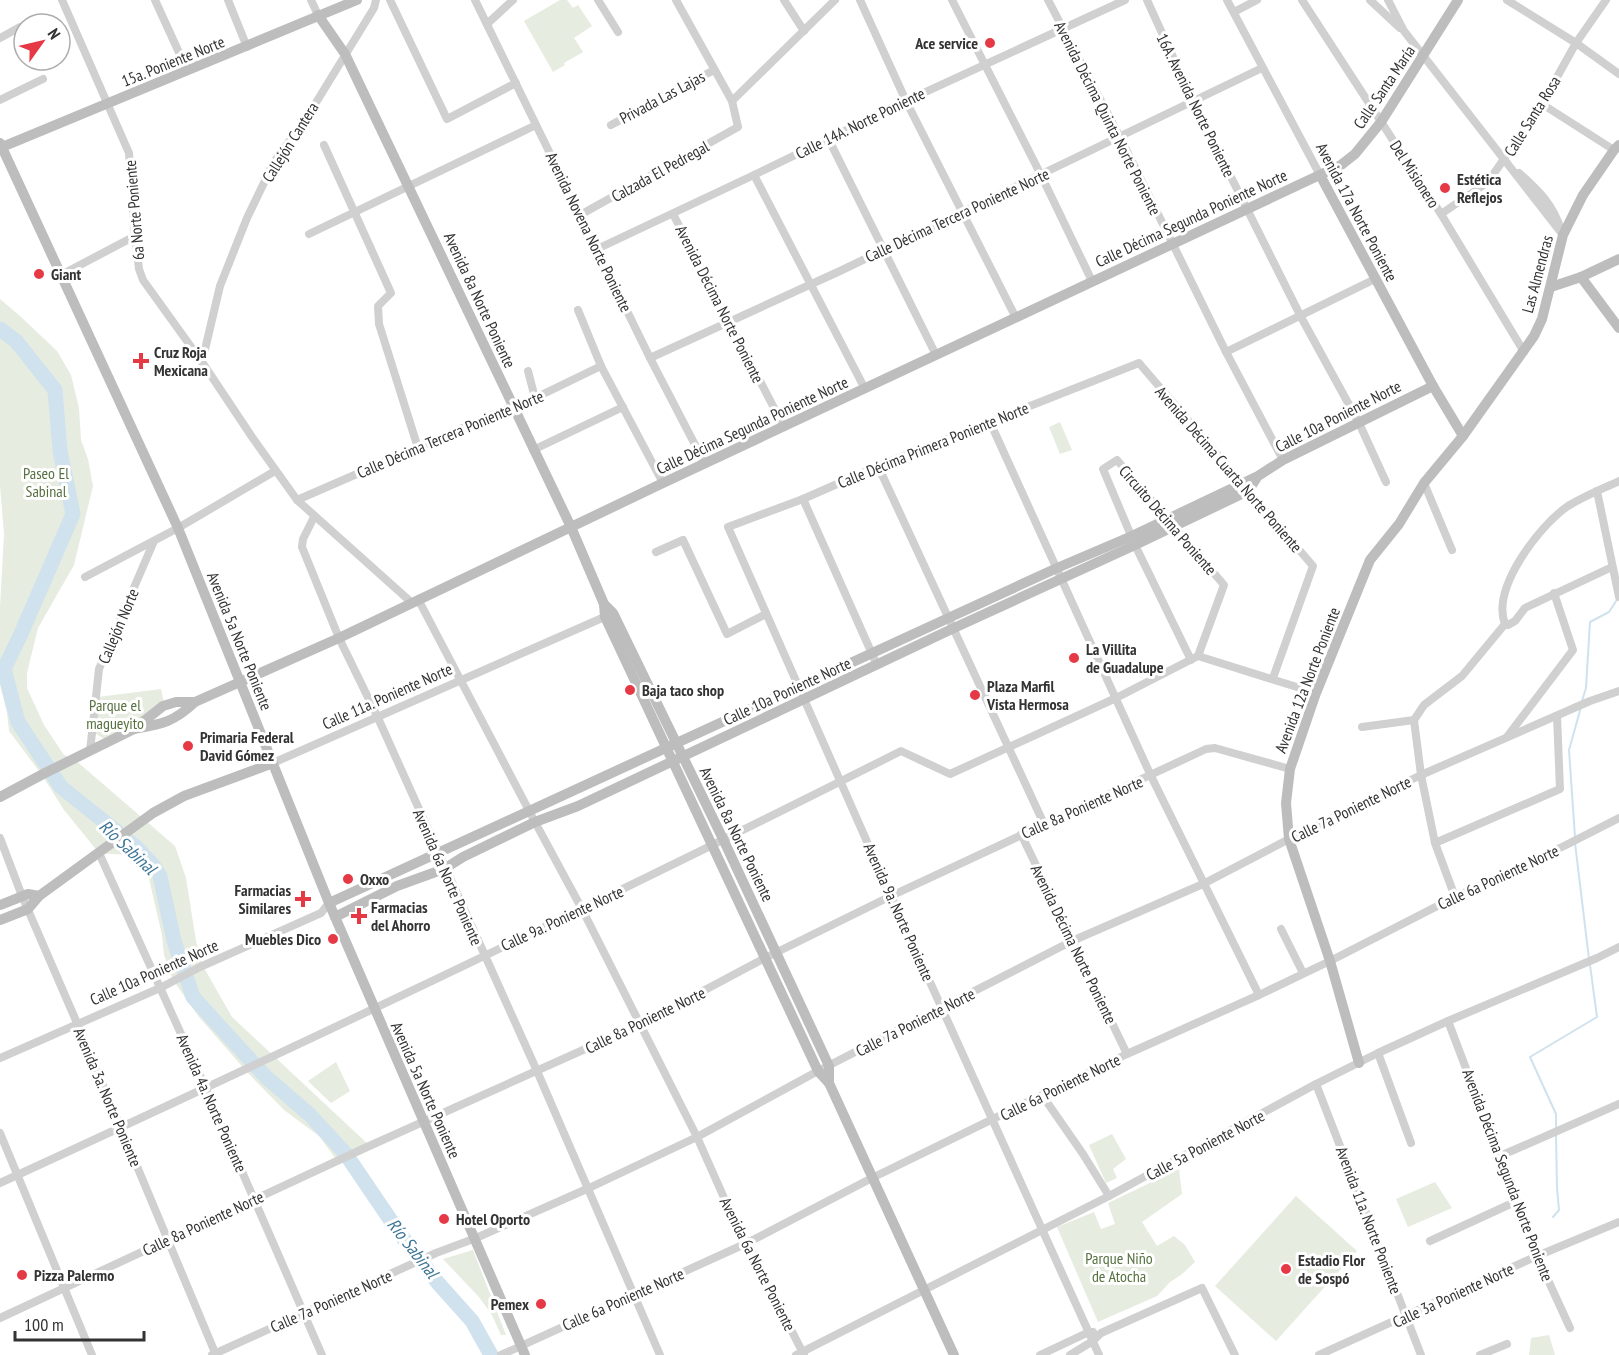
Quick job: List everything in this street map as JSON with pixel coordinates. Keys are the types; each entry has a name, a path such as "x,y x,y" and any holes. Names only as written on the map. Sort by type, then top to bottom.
{"street":[{"path":"63,2 73,0"},
{"path":"155,0 187,70"},
{"path":"228,0 247,47"},
{"path":"311,0 318,15"},
{"name":"15a. Poniente Norte","path":"1,146 357,0"},
{"name":"Callejón Cantera","path":"202,362 220,285 247,218 274,162 309,114 374,8 376,0"},
{"path":"390,0 447,119 516,83"},
{"name":"Avenida Novena Norte Poniente","path":"475,0 650,358 705,464"},
{"path":"487,24 513,0"},
{"path":"598,0 618,32"},
{"path":"676,0 732,101 835,0"},
{"path":"784,0 804,31"},
{"path":"860,0 906,100 1016,318"},
{"path":"952,0 1092,281"},
{"name":"Avenida Décima Quinta Norte Poniente","path":"1048,0 1283,460"},
{"name":"Calle 14A. Norte Poniente","path":"597,249 754,176 906,100 1125,0"},
{"name":"16A. Avenida Norte Poniente","path":"1147,0 1193,101 1301,317 1359,423 1386,482"},
{"name":"Avenida 17a Norte Poniente","path":"1227,0 1375,279 1463,436"},
{"path":"1234,12 1257,0"},
{"name":"Del Misionero","path":"1302,0 1440,214 1524,352"},
{"path":"1370,0 1404,31"},
{"path":"1388,0 1404,31 1423,57 1505,160 1544,196 1557,215 1563,235"},
{"name":"Calle Santa María","path":"1320,175 1341,165 1355,154 1381,122 1458,0"},
{"path":"1507,0 1576,43 1619,74"},
{"name":"Calle Santa Rosa","path":"1440,214 1488,182 1542,104 1576,43 1606,0"},
{"name":"6a Norte Poniente","path":"63,2 130,159 135,236 139,269 143,280 202,362 275,471 297,500 314,517"},
{"name":"Avenida 8a Norte Poniente","path":"318,15 345,54 409,186 571,527 666,748 712,847 765,958 823,1069"},
{"name":"Calle Décima Tercera Poniente Norte","path":"650,358 1041,175 1262,68"},
{"name":"Privada Las Lajas","path":"611,125 714,70"},
{"path":"0,100 43,79"},
{"name":"Calzada El Pedregal","path":"580,215 738,127 732,101"},
{"path":"1542,104 1617,147"},
{"path":"309,234 536,125"},
{"path":"828,138 936,355"},
{"path":"324,145 391,293 378,306 379,324 418,448"},
{"name":"Avenida 5a Norte Poniente","path":"1,146 178,528 329,903 523,1350"},
{"name":"Las Almendras","path":"1524,352 1542,319 1563,235 1583,195 1617,147"},
{"name":"Calle Décima Segunda Poniente Norte","path":"134,729 171,721 195,702 339,638 663,483 1320,175"},
{"path":"754,176 865,389"},
{"name":"Avenida Décima Norte Poniente","path":"673,214 784,427"},
{"path":"61,275 135,236"},
{"path":"1551,287 1581,277 1619,259"},
{"path":"1581,277 1619,328"},
{"path":"1226,352 1375,279"},
{"path":"578,310 602,366 663,483"},
{"name":"Avenida 12a Norte Poniente","path":"1359,1063 1330,962 1289,839 1286,803 1290,769 1316,693 1370,560 1399,524 1424,483 1463,436 1524,352"},
{"name":"Calle Décima Primera Poniente Norte","path":"766,614 728,527 1139,363"},
{"name":"Avenida Décima Cuarta Norte Poniente","path":"1139,363 1313,566 1272,678"},
{"name":"Calle Décima Tercera Poniente Norte","path":"297,500 535,398 602,366"},
{"path":"528,371 535,398"},
{"name":"Calle 10a Poniente Norte","path":"0,1058 160,988 200,967 321,913 329,903 799,687 954,628 1062,579 1171,522 1245,487 1283,460 1433,386"},
{"path":"533,450 623,407"},
{"path":"990,422 1151,776 1259,995"},
{"name":"Circuito Décima Poniente","path":"1191,660 1134,541 1103,469 1117,460 1224,585 1198,656"},
{"path":"878,466 1044,824"},
{"path":"85,577 178,528 275,471"},
{"path":"1505,624 1503,613 1507,583 1525,551 1567,507 1619,481"},
{"path":"1424,483 1452,550"},
{"path":"1597,491 1619,597"},
{"path":"803,499 875,659"},
{"name":"Avenida 6a Norte Poniente","path":"660,1355 537,1071 444,869 378,717 339,638 302,547 303,539 314,517 414,601 461,680 641,1024 801,1354"},
{"path":"656,552 683,540 727,634 766,614 805,699"},
{"name":"Callejón Norte","path":"90,751 99,669 154,541"},
{"name":"Calle 10a Poniente Norte","path":"335,917 397,885 444,869 463,857 535,822 571,809 805,699 950,617 1057,568 1134,541"},
{"path":"1455,897 1435,843 1421,775 1414,720 1424,705 1462,676 1505,624 1508,625 1515,621 1525,608 1612,567"},
{"path":"1505,739 1572,654 1572,643 1554,593"},
{"name":"Avenida 8a Norte Poniente","path":"609,615 677,743 777,952 829,1083 954,1355"},
{"name":"Calle 11a. Poniente Norte","path":"28,909 39,896 140,822 184,796 273,763 609,615"},
{"path":"1008,748 1116,698 1198,656 1316,693"},
{"name":"Calle 7a Poniente Norte","path":"215,1354 436,1253 476,1238 589,1188 697,1137 823,1069 1072,941 1203,884 1421,775 1590,701 1619,691"},
{"name":"Avenida 9a. Norte Poniente","path":"805,699 891,896 1100,1355"},
{"name":"Calle Décima Segunda Poniente Norte","path":"0,797 45,772 134,729 163,706 176,702 195,702"},
{"path":"1435,843 1560,789 1561,715"},
{"path":"1362,727 1414,720"},
{"name":"Calle 9a. Poniente Norte","path":"0,1183 206,1089 712,847 901,751 951,774 1008,748"},
{"name":"Calle 8a Poniente Norte","path":"0,1318 641,1024 765,958 891,896 1206,749 1215,748 1290,769"},
{"name":"Calle 6a Poniente Norte","path":"504,1353 523,1350 633,1295 747,1243 872,1178 1042,1095 1330,962 1455,897 1619,818"},
{"name":"Avenida Décima Norte Poniente","path":"1021,834 1127,1054"},
{"name":"Avenida 3a. Norte Poniente","path":"0,838 22,896 215,1354"},
{"name":"Avenida 4a. Norte Poniente","path":"99,853 206,1089 322,1355"},
{"path":"0,905 27,894 39,896"},
{"path":"0,920 28,909"},
{"path":"321,913 335,917"},
{"path":"1281,929 1303,973"},
{"name":"Calle 5a Poniente Norte","path":"801,1354 1109,1196 1378,1053 1619,947"},
{"name":"Avenida Décima Segunda Norte Poniente","path":"1448,1021 1537,1256 1570,1328"},
{"path":"1378,1053 1411,1143"},
{"name":"Avenida 11a. Norte Poniente","path":"1316,1084 1421,1355"},
{"path":"1042,1095 1109,1196"},
{"path":"1500,1156 1619,1104"},
{"path":"0,1133 92,1355"},
{"path":"1430,1241 1517,1201"},
{"name":"Calle 3a Poniente Norte","path":"1319,1355 1537,1256 1619,1222"},
{"path":"1070,1355 1093,1341 1101,1333 1202,1288 1235,1355"},
{"path":"1040,1355 1089,1332 1101,1333"},
{"path":"1480,1355 1507,1344"}],"green space":[{"path":"560,0 567,0 573,8 578,5 592,26 574,38 583,52 553,72 524,21"},
{"name":"Paseo El Sabinal","path":"0,299 57,351 71,375 79,408 81,440 88,459 93,486 74,565 38,628 27,673 27,688 44,725 64,755 74,759 175,846 186,878 196,941 203,966 232,1017 370,1146 338,1162 319,1136 284,1110 247,1072 199,1017 173,980 164,955 162,935 147,870 127,855 99,853 64,810 42,775 9,731 0,684 0,607 4,534 0,485"},
{"path":"1060,422 1072,450 1060,454 1049,427"},
{"name":"Parque el magueyito","path":"161,689 164,703 134,726 104,739 95,733 98,697"},
{"path":"336,1062 350,1091 331,1103 308,1081"},
{"path":"1112,1134 1126,1159 1113,1169 1117,1178 1106,1183 1089,1145"},
{"name":"Parque Niño de Atocha","path":"1179,1169 1182,1194 1142,1222 1157,1246 1174,1236 1185,1245 1195,1262 1157,1296 1098,1322 1057,1227 1094,1212 1101,1229 1115,1224 1108,1203"},
{"path":"1435,1182 1452,1208 1408,1227 1396,1199"},
{"name":"Estadio Flor de Sospó","path":"1296,1196 1357,1251 1276,1341 1215,1286"},
{"path":"473,1250 506,1335 501,1335 492,1315 479,1297 443,1259"},
{"path":"1549,1335 1555,1355 1529,1355 1531,1338"}],"waterway":[{"name":"Río Sabinal","path":"0,329 16,341 55,390 60,451 73,514 4,669 18,722 61,787 135,846 153,865 160,876 174,941 193,997 266,1077 310,1115 345,1153 400,1234 438,1283 472,1321 491,1355"},
{"path":"1582,701 1586,688 1590,622 1609,612 1618,598"},
{"path":"1575,837 1569,750 1581,707"},
{"path":"1575,843 1589,959"},
{"path":"1556,1129 1556,1114 1530,1057 1597,1017 1590,965"},
{"path":"1553,1217 1559,1210 1556,1134"}],"place":[{"name":"Ace service","path":"990,43"},
{"name":"Estética Reflejos","path":"1445,188"},
{"name":"Giant","path":"39,274"},
{"name":"Cruz Roja Mexicana","path":"141,361"},
{"name":"La Villita de Guadalupe","path":"1074,658"},
{"name":"Baja taco shop","path":"630,690"},
{"name":"Plaza Marfil Vista Hermosa","path":"975,695"},
{"name":"Primaria Federal David Gómez","path":"188,746"},
{"name":"Oxxo","path":"348,879"},
{"name":"Farmacias Similares","path":"303,899"},
{"name":"Farmacias del Ahorro","path":"359,916"},
{"name":"Muebles Dico","path":"333,939"},
{"name":"Hotel Oporto","path":"444,1219"},
{"name":"Estadio Flor de Sospó","path":"1286,1269"},
{"name":"Pizza Palermo","path":"22,1275"},
{"name":"Pemex","path":"541,1304"}]}
